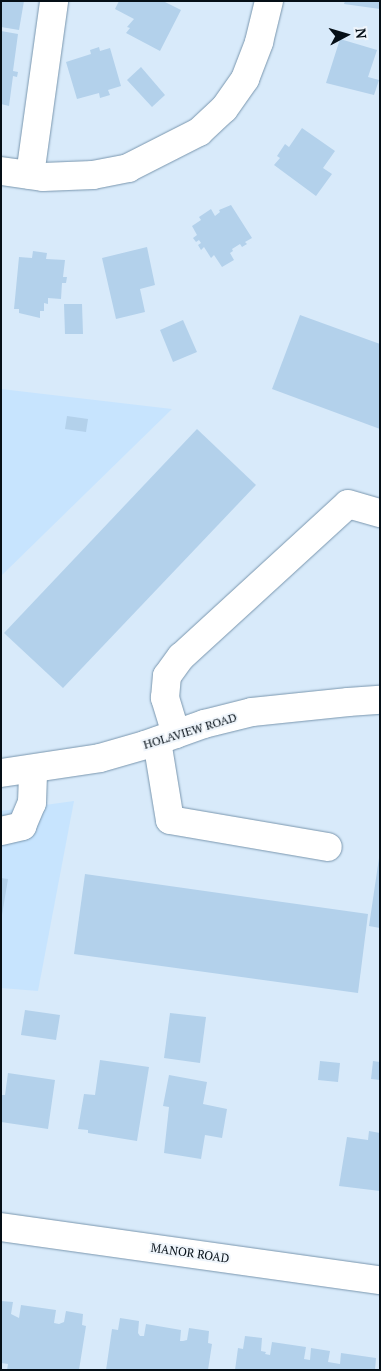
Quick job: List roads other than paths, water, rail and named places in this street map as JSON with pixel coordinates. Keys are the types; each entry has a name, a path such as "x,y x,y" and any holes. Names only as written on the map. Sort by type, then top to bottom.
{"street":[{"path":"30,175 54,1"},
{"path":"1,171 30,175 92,175 128,168 199,132 224,109 245,79 259,42 269,1"},
{"path":"328,847 170,820 165,698 167,676 181,657 348,504 380,513"},
{"name":"HOLAVIEW ROAD","path":"1,773 33,770 100,758 204,724 252,712 380,700"},
{"path":"2,831 22,826 32,803 33,770"},
{"name":"MANOR ROAD","path":"1,1227 380,1280"}]}
